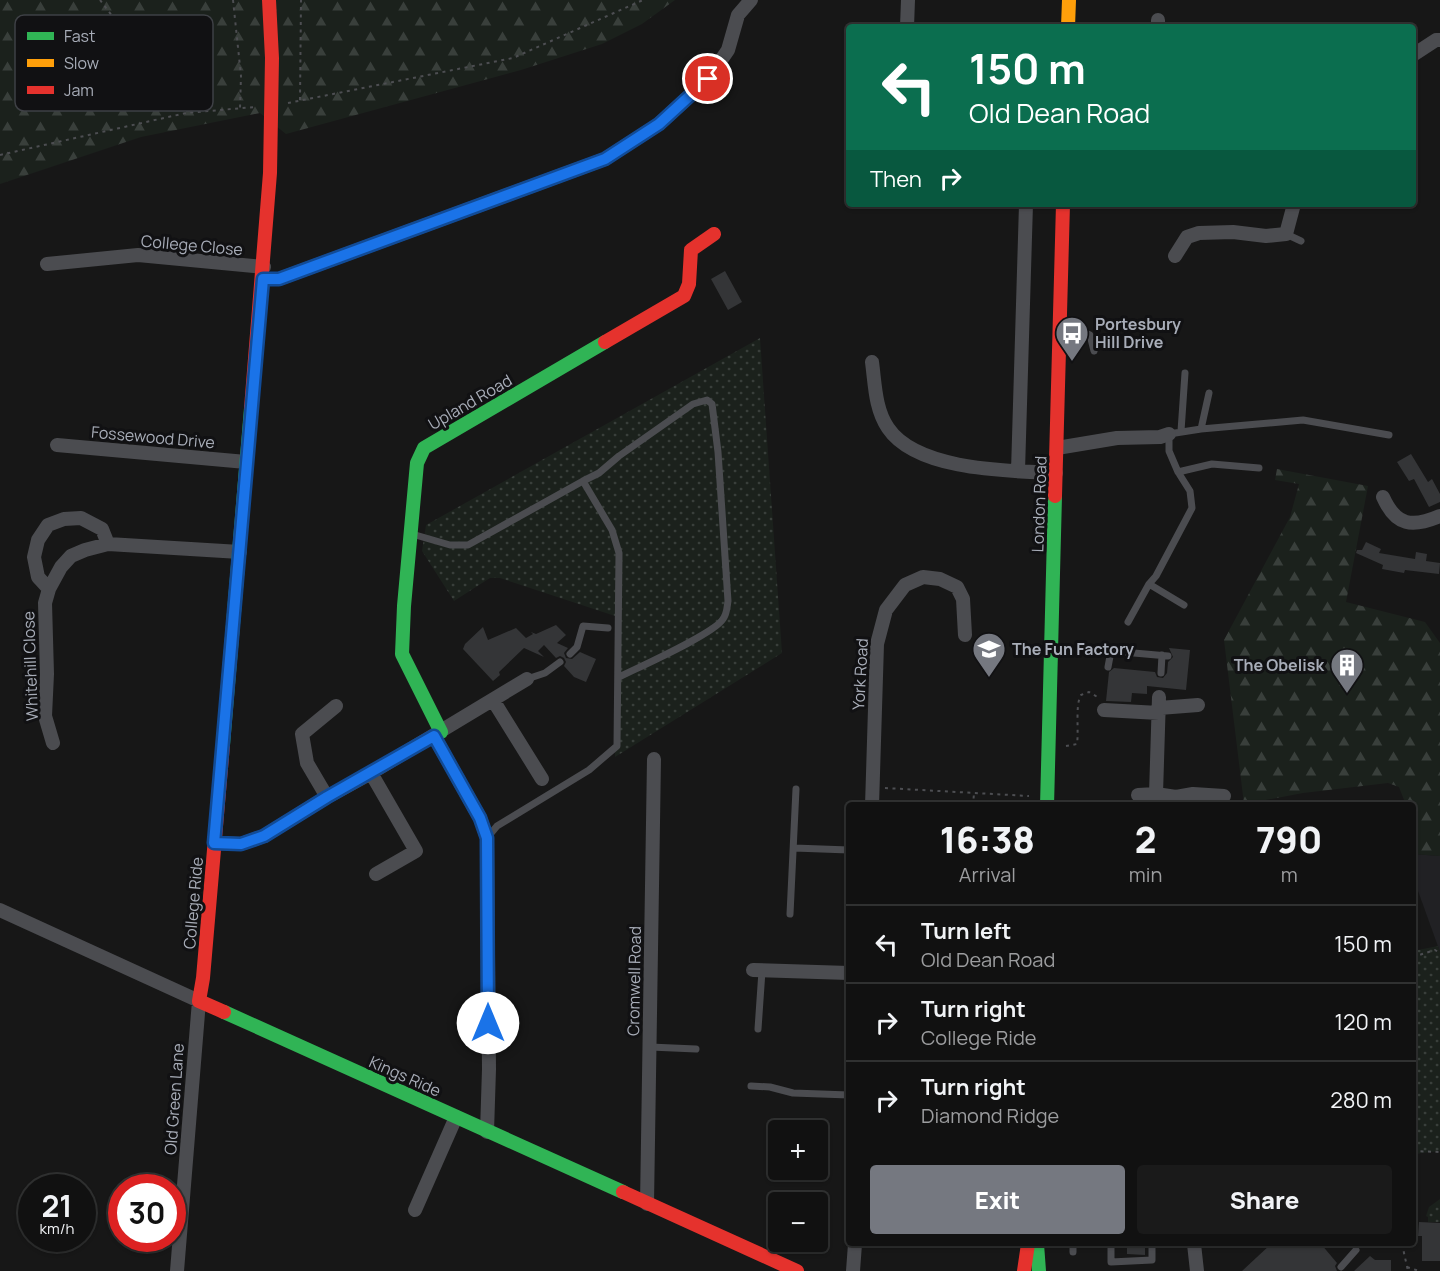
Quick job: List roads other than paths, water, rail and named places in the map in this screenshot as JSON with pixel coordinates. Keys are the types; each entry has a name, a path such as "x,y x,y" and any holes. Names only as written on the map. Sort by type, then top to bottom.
{"street":[{"name":"College Ride","path":"199,1001 203,978 240,552 271,162 272,32 269,0"},
{"name":"College Close","path":"46,264 138,255 263,273 279,279 605,159 659,124 708,79 728,50 738,15 751,0"},
{"path":"907,24 908,0"},
{"path":"1068,24 1069,0"},
{"path":"1416,53 1436,40 1440,40"},
{"name":"London Road","path":"1018,471 1026,207"},
{"name":"London Road","path":"1047,801 1063,207"},
{"path":"1175,256 1187,237 1199,233 1233,232 1266,236 1286,234 1292,207"},
{"name":"Upland Road","path":"438,734 402,654 417,463 424,448 684,296 689,284 685,252 714,234"},
{"path":"872,362 877,405 888,429 910,448 944,460 976,467 1056,473"},
{"path":"1057,448 1117,438 1160,437 1175,433"},
{"name":"Fossewood Drive","path":"57,445 246,462"},
{"path":"1383,497 1389,511 1402,521 1416,524 1440,516"},
{"path":"49,589 38,577 34,556 38,540 48,525 64,519 81,518 102,529 108,544"},
{"name":"Whitehill Close","path":"53,743 45,716 45,603 49,589 61,567 71,556 108,544 240,552"},
{"name":"York Road","path":"872,802 877,644 886,610 905,585 923,577 940,579 957,587 963,599 965,635"},
{"path":"214,843 241,844 264,836 527,679"},
{"path":"493,699 542,779"},
{"path":"1156,794 1159,702"},
{"path":"1104,710 1159,702 1198,705"},
{"path":"327,797 307,763 302,734 336,706"},
{"path":"438,734 480,818 487,838 489,1069 487,1132"},
{"name":"Cromwell Road","path":"647,1204 654,759"},
{"path":"371,773 416,851 376,874"},
{"path":"1138,795 1156,794 1175,801 1193,794 1224,796"},
{"name":"Kings Ride","path":"0,910 797,1271"},
{"path":"757,970 846,973"},
{"name":"Old Green Lane","path":"177,1271 199,1001"},
{"path":"415,1210 456,1117"},
{"path":"854,1271 855,1246"},
{"path":"1024,1271 1028,1246"},
{"path":"1037,1246 1039,1271"},
{"path":"1194,1246 1197,1271"}],"lane":[{"path":"1286,234 1300,241"},
{"path":"1060,336 1083,332 1090,335 1094,351"},
{"path":"1128,622 1149,584 1156,576 1192,508 1190,491 1169,452 1175,433 1185,373"},
{"path":"1201,429 1209,393"},
{"path":"411,534 450,545 468,545 599,473 619,456 693,404 707,400 712,404 718,452 728,601 726,612 723,619 705,634 619,677"},
{"path":"1175,433 1303,420 1389,435"},
{"path":"1178,472 1212,464 1259,468"},
{"path":"487,838 496,826 589,770 617,746 619,553 612,530 583,480"},
{"path":"1149,584 1184,605"},
{"path":"570,654 577,647 583,626 608,628"},
{"path":"1108,667 1111,651 1165,656 1161,673"},
{"path":"527,679 545,673 560,662"},
{"path":"790,914 796,789"},
{"path":"794,848 846,850"},
{"path":"757,970 758,1029"},
{"path":"650,1047 696,1048"},
{"path":"751,1086 770,1087 793,1093 846,1095"},
{"path":"1073,1246 1073,1252"},
{"path":"1110,1271 1111,1246"},
{"path":"1111,1262 1152,1260 1152,1246"},
{"path":"1341,1267 1356,1250"}],"place":[{"name":"Portesbury Hill Drive","path":"1072,362"},
{"name":"The Fun Factory","path":"989,678"},
{"name":"The Obelisk","path":"1347,694"}]}
